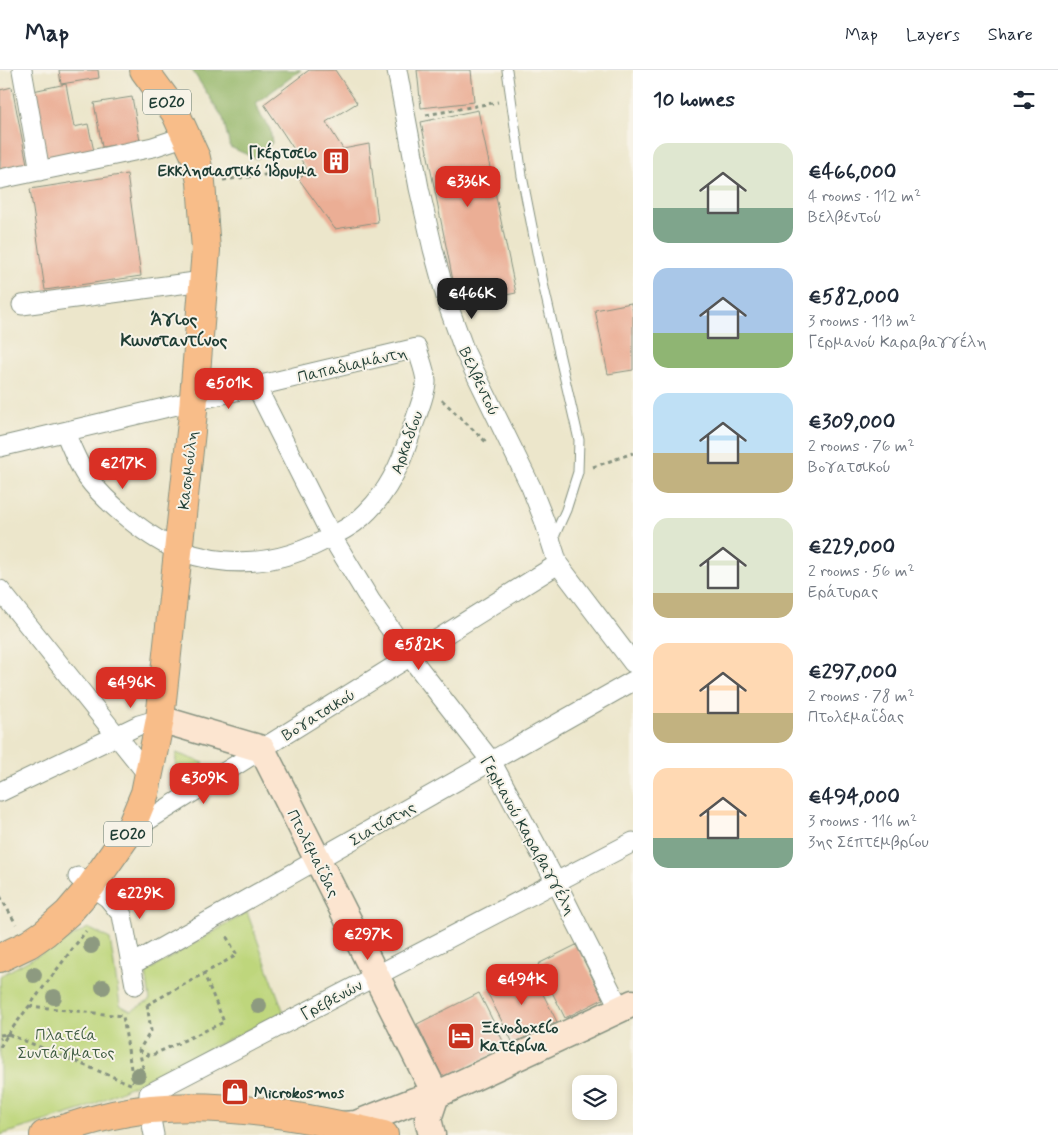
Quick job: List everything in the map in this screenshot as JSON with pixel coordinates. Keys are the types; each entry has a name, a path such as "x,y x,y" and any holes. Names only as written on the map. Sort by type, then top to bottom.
{"main road":[{"name":"ΕΟ20","path":"148,72 175,112 186,136"},
{"name":"Κασομούλη","path":"10,936 37,921 84,882 129,832 145,793 160,718 179,550 206,250 201,182 196,158 186,136"},
{"name":"Κασομούλη","path":"0,958 29,944 68,913 104,842 148,775"},
{"path":"44,1135 101,1118 152,1122 181,1108 243,1111 348,1130"}],"street":[{"path":"22,70 40,171"},
{"name":"Βελβεντού","path":"397,70 405,118 433,249 449,308 465,352 531,487 552,542 558,564 633,664"},
{"path":"0,179 153,146 186,136"},
{"path":"22,305 203,281"},
{"name":"Παπαδιαμάντη","path":"0,447 417,348 427,383"},
{"name":"Αρκαδίου","path":"65,432 76,459 86,476 98,490 130,519 162,542 179,550 220,560 240,562 270,560 312,548 348,527 367,512 381,496 394,476 404,453 427,383"},
{"name":"Γερμανού Καραβαγγέλη","path":"256,386 332,537 370,600 410,656 491,761 556,882 627,1006"},
{"name":"Βογατσικού","path":"129,832 558,564"},
{"path":"0,590 148,775"},
{"name":"Σιατίστης","path":"131,965 633,680"},
{"path":"0,792 139,725 160,718 262,749"},
{"name":"Πτολεμαΐδας","path":"262,749 436,1095"},
{"name":"Γρεβενών","path":"152,1122 149,1094 633,842"},
{"path":"84,882 108,898 122,915 135,985"},
{"path":"348,1130 416,1112 436,1095 627,1006"},
{"path":"432,1135 428,1119 436,1095"}],"lane":[{"path":"507,70 522,176 544,288 579,440 578,472 566,510 552,542"}],"path":[{"path":"405,118 511,100"},
{"path":"201,182 280,173"},
{"path":"427,383 482,439 497,449 516,455"},
{"path":"578,472 633,453"},
{"path":"0,896 10,936"},
{"path":"0,1047 88,928"},
{"path":"145,1080 139,1050 151,1031 147,1004 237,955 227,936"},
{"path":"139,1050 150,1056 224,1022 204,974"},
{"path":"0,1035 8,1034 134,1085 123,1016 29,1006"},
{"path":"0,1039 8,1034"}],"green space":[{"path":"192,70 301,70 256,103 261,116 270,129 272,143 257,159 230,147 223,118"},
{"path":"176,753 204,763 175,788"},
{"name":"Πλατεία Συντάγματος","path":"247,912 284,1013 84,1109 0,1135 0,976 88,928 110,939 120,1005 131,1011 150,1000 146,972"}],"building":[{"path":"59,70 98,70 99,78 61,84"},
{"name":"Γκέρτσειο Εκκλησιαστικό Ίδρυμα","path":"309,70 335,70 357,103 326,122 343,149 369,144 378,222 335,229 298,178 309,172 264,104"},
{"path":"417,70 471,70 474,102 421,108"},
{"path":"66,84 74,127 88,124 94,151 47,160 33,91"},
{"path":"12,87 27,164 0,169 0,90"},
{"path":"132,97 140,141 102,147 94,103"},
{"path":"478,110 516,293 458,305 421,122"},
{"path":"127,174 141,276 45,290 30,189"},
{"path":"631,303 633,312 633,370 608,374 595,310"},
{"path":"576,945 603,999 565,1018 538,964"},
{"path":"530,968 557,1022 513,1043 486,990"},
{"name":"Ξενοδοχείο Κατερίνα","path":"479,993 506,1047 443,1078 417,1024"}],"place":[{"name":"Γκέρτσειο Εκκλησιαστικό Ίδρυμα","path":"336,161"},
{"name":"Ξενοδοχείο Κατερίνα","path":"461,1036"},
{"name":"Microkosmos","path":"235,1092"}],"district":[{"name":"Άγιος Κωνσταντίνος","path":"174,329"}]}
